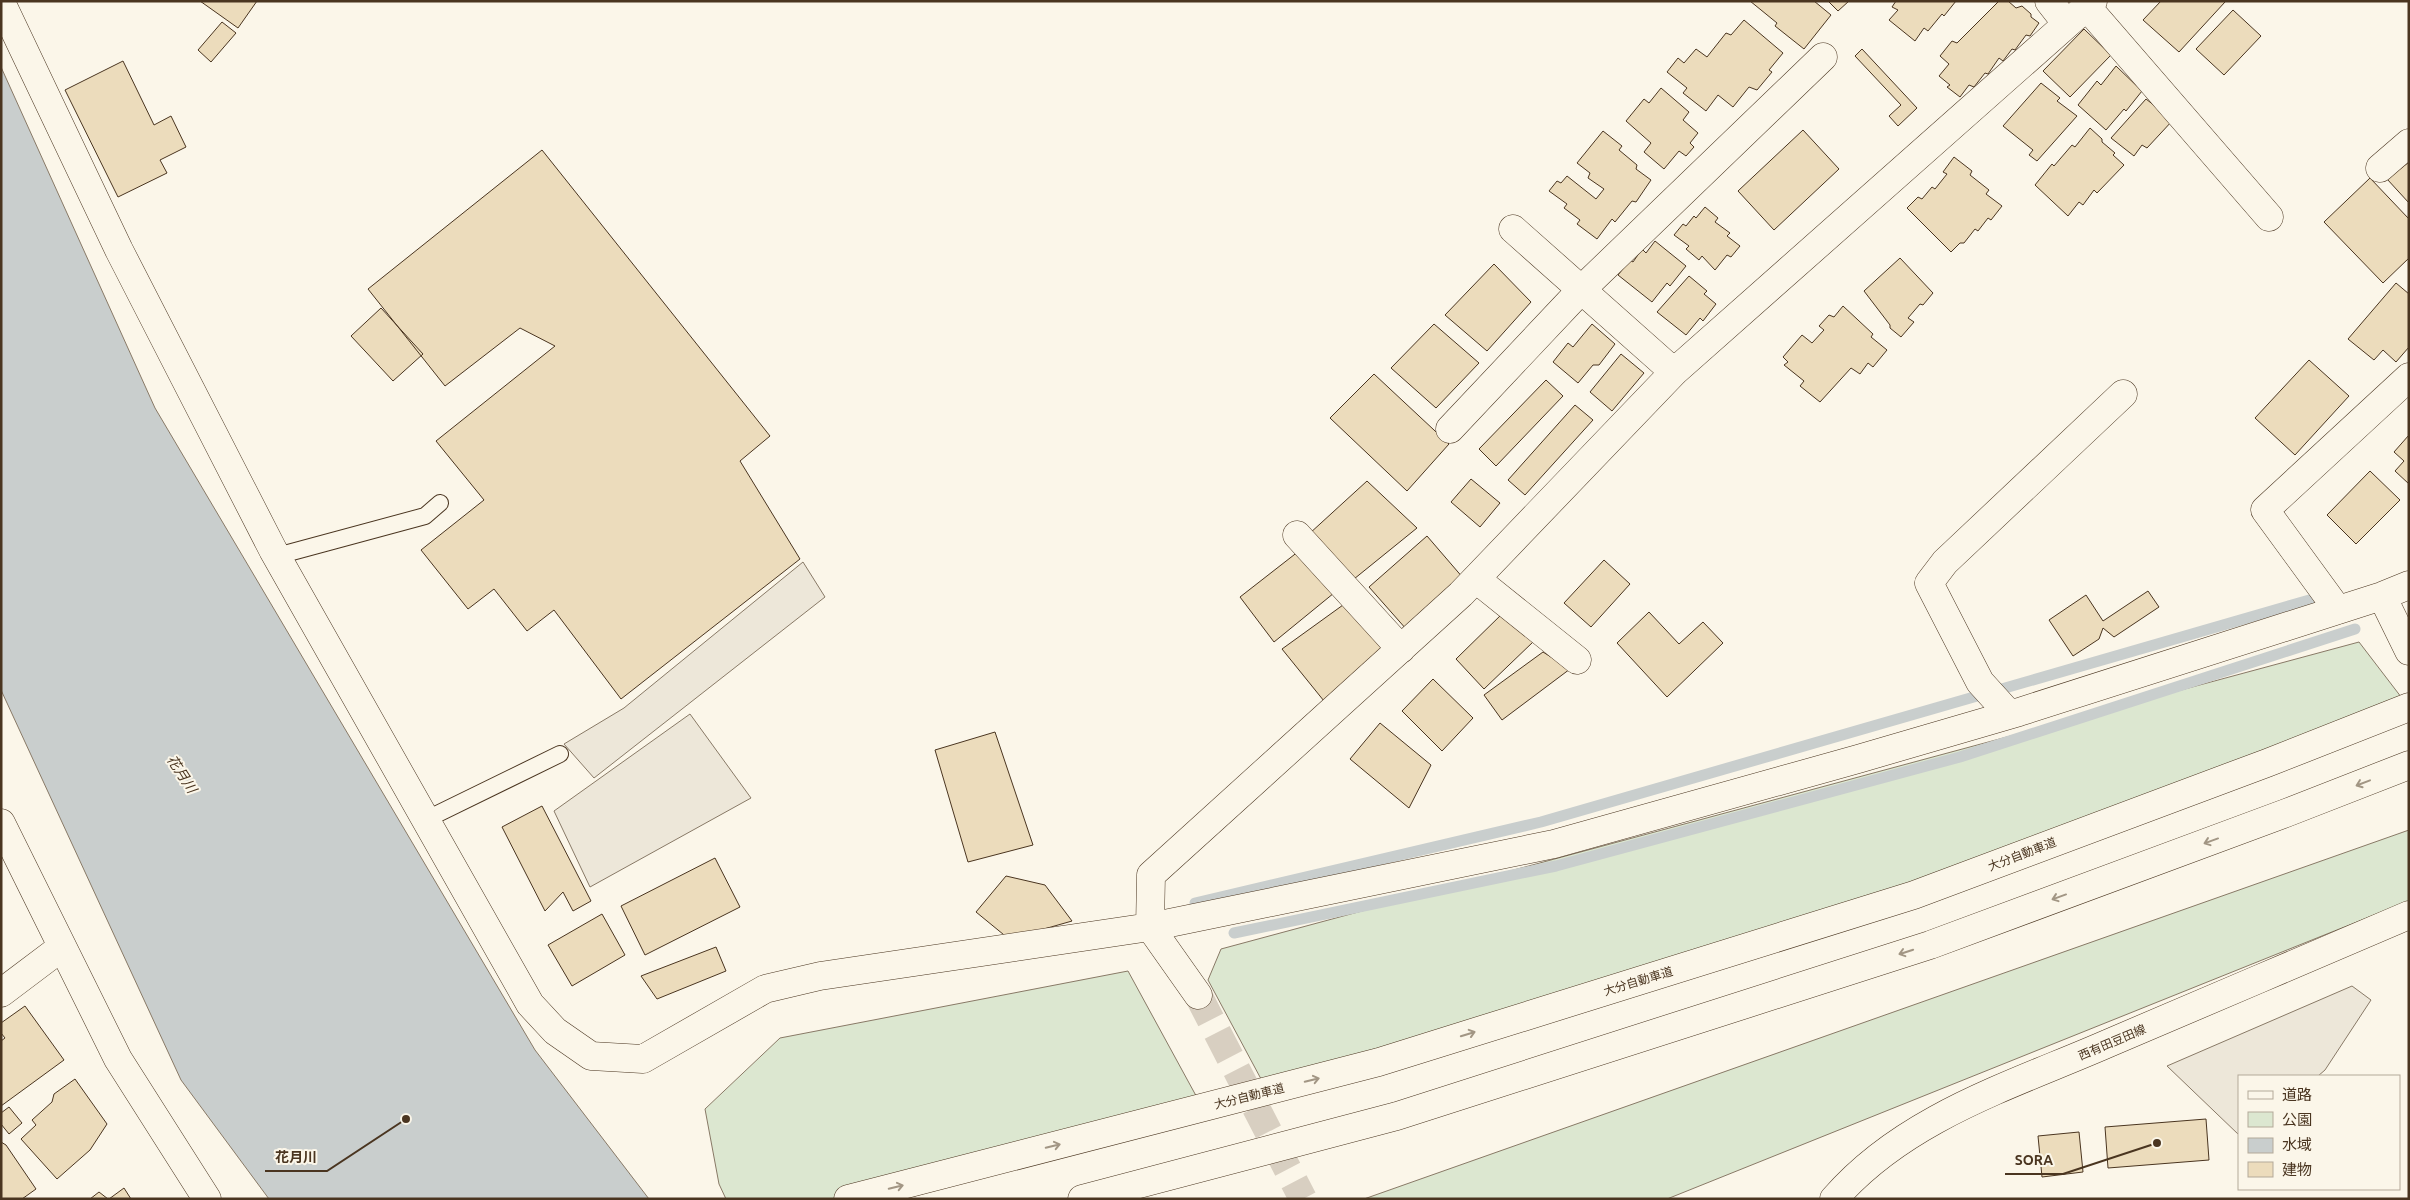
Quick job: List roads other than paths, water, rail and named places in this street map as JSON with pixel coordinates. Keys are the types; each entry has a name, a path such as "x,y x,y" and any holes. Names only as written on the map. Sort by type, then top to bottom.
{"main road":[{"path":"2049,1 2082,11 2269,217"},
{"path":"1,2 119,250 277,556 530,1004 554,1031 591,1056 643,1059 766,989 820,976 1150,927 1554,844 2382,596 2409,585"},
{"path":"1198,995 1150,927 1151,875 1476,579 1674,372 2082,11"},
{"path":"1450,429 1581,290 1823,57"},
{"path":"2380,168 2409,143"},
{"path":"1513,229 1674,372"},
{"path":"2338,609 2265,510 2409,377"},
{"path":"2005,709 1980,682 1929,583 1945,562 2123,394"},
{"path":"1297,536 1400,649"},
{"path":"1476,579 1577,660"},
{"path":"2382,596 2409,651"},
{"name":"大分自動車道","path":"848,1199 1379,1062 1914,895 2267,763 2409,707"},
{"path":"1082,1199 1397,1116 1930,945 2286,814 2409,765"},
{"path":"1,823 118,1059 207,1199"},
{"name":"西有田豆田線","path":"1834,1199 1855,1175 1917,1130 2004,1085 2091,1051 2409,915"},
{"path":"1,993 62,947"}],"lane":[{"path":"277,556 426,516 440,503"},
{"path":"426,820 560,754"}],"water":[{"path":"1,67 155,408 535,1050 649,1199 269,1199 181,1080 1,690"}],"waterway":[{"path":"1195,903 1541,822 2327,595"},
{"path":"1234,933 1556,866 1960,757 2355,629"}],"tunnel":[{"path":"1198,995 1303,1199"}],"place":[{"name":"花月川","path":"406,1119"},
{"name":"SORA","path":"2157,1143"}]}
